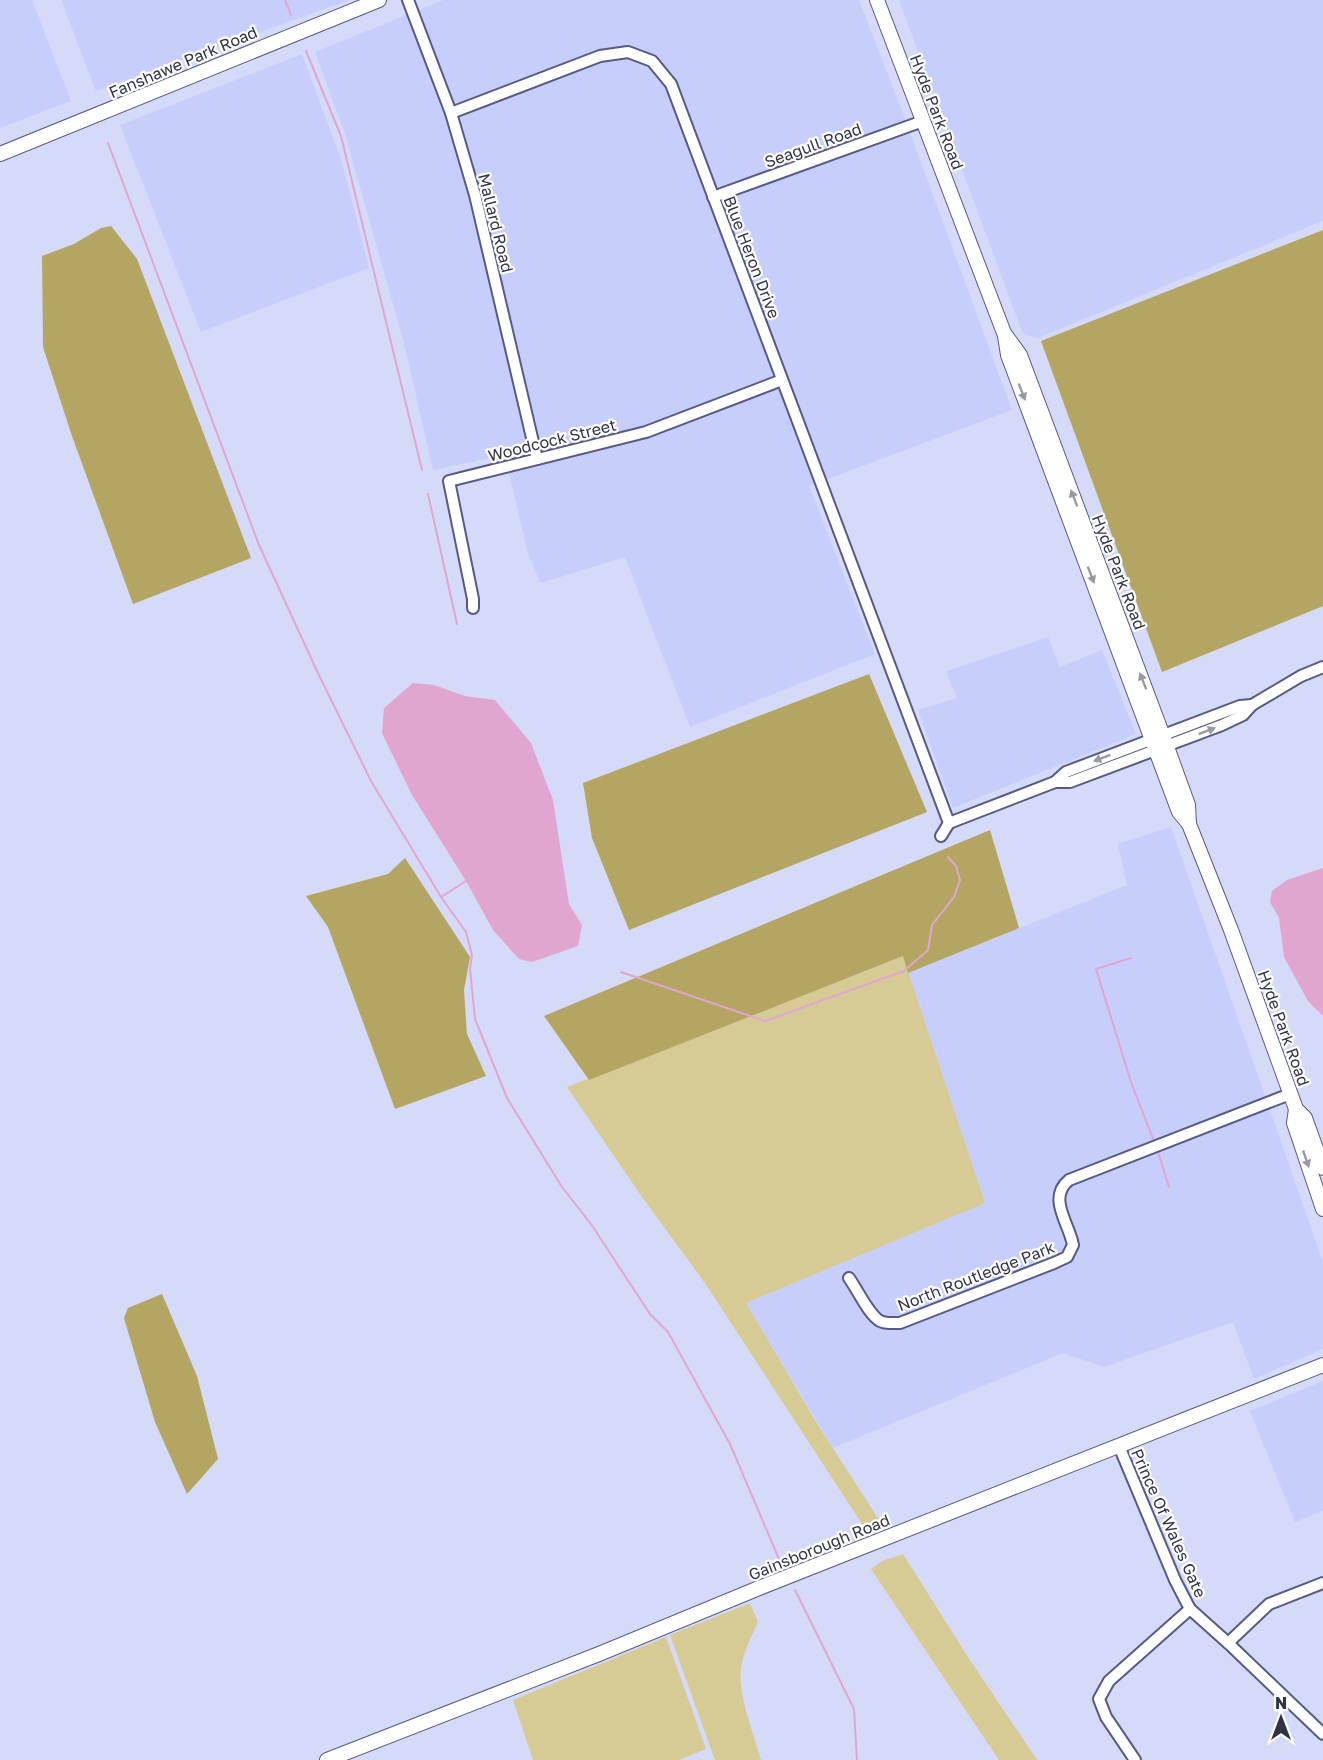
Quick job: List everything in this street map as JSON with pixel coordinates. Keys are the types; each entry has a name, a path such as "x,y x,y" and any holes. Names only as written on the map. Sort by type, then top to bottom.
{"main road":[{"name":"Fanshawe Park Road","path":"0,154 379,0"},
{"name":"Hyde Park Road","path":"877,0 1005,336 1008,355 1160,743 1179,812 1189,824 1231,930 1290,1094 1296,1109 1305,1118 1323,1168"},
{"name":"Hyde Park Road","path":"1296,1109 1294,1123 1323,1209"},
{"name":"Gainsborough Road","path":"327,1760 1323,1365"}],"street":[{"name":"Mallard Road","path":"408,0 451,113 475,195 537,459"},
{"name":"Blue Heron Drive","path":"451,113 600,56 628,52 652,61 671,84 949,823"},
{"name":"Seagull Road","path":"713,197 923,121"},
{"name":"Woodcock Street","path":"473,608 449,481 646,432 782,380"},
{"path":"941,836 949,823 1054,782 1066,772 1160,743 1239,706 1252,705 1301,676 1323,666"},
{"name":"North Routledge Park","path":"849,1278 880,1321 900,1323 1054,1263 1067,1257 1073,1245 1058,1197 1063,1185 1069,1180 1290,1094"},
{"name":"Prince Of Wales Gate","path":"1119,1446 1175,1580 1190,1609 1228,1642 1323,1734"},
{"path":"1228,1642 1269,1604 1323,1582"},
{"path":"1135,1760 1106,1717 1099,1699 1109,1681 1190,1609"}],"shaded area":[{"path":"0,0 32,0 71,101 0,128"},
{"path":"61,0 349,0 96,91"},
{"path":"443,0 859,0 1012,410 809,486 875,654 690,727 625,557 541,583 528,554 505,455 433,470 404,343 345,134 315,52"},
{"path":"899,0 1323,0 1323,221 1038,338 1023,334"},
{"path":"302,54 342,162 369,268 201,332 120,125"},
{"path":"111,226 137,259 251,558 133,604 72,436 43,347 42,256 74,244 101,228"},
{"path":"1323,230 1323,606 1162,672 1041,341"},
{"path":"1048,637 1060,667 1102,650 1136,734 953,808 918,710 957,698 946,671"},
{"path":"869,674 927,812 629,930 592,838 583,783"},
{"path":"413,683 434,685 465,696 495,700 531,743 553,800 569,904 582,925 578,946 532,962 519,959 493,930 466,881 412,795 382,733 384,708"},
{"path":"1171,827 1323,1262 1323,1349 1254,1379 1233,1322 1104,1367 1063,1353 833,1448 746,1303 984,1203 908,973 1127,885 1118,844"},
{"path":"990,830 1019,928 908,973 903,956 589,1080 544,1016"},
{"path":"405,858 470,957 464,990 467,1034 486,1076 395,1109 328,927 306,896 388,874"},
{"path":"1323,868 1323,1016 1308,1001 1284,957 1279,918 1270,902 1272,891 1287,880"},
{"path":"903,956 985,1203 746,1303 818,1425 881,1523 866,1530 705,1283 642,1197 567,1087"},
{"path":"162,1294 197,1376 218,1459 187,1494 155,1422 124,1318 128,1308"},
{"path":"1323,1381 1323,1511 1295,1522 1250,1411"},
{"path":"903,1554 1037,1760 999,1760 871,1569 882,1561"},
{"path":"750,1603 758,1622 744,1655 740,1677 744,1701 761,1760 715,1760 670,1635"},
{"path":"666,1637 706,1749 679,1760 533,1760 513,1700"}],"waterway":[{"path":"285,0 291,15"},
{"path":"306,51 341,136 422,470"},
{"path":"108,143 259,545 371,781 441,897 466,932 472,955 470,969 475,1019 507,1098 562,1187 591,1224 650,1314 668,1332 730,1444 782,1566"},
{"path":"428,494 457,624"},
{"path":"621,972 765,1021 904,971 928,950 932,925 954,897 960,880 956,866 948,857"},
{"path":"441,897 466,881"},
{"path":"1131,958 1096,969 1131,1082 1155,1144"},
{"path":"1157,1149 1169,1187"},
{"path":"795,1590 854,1709 857,1760"}]}
